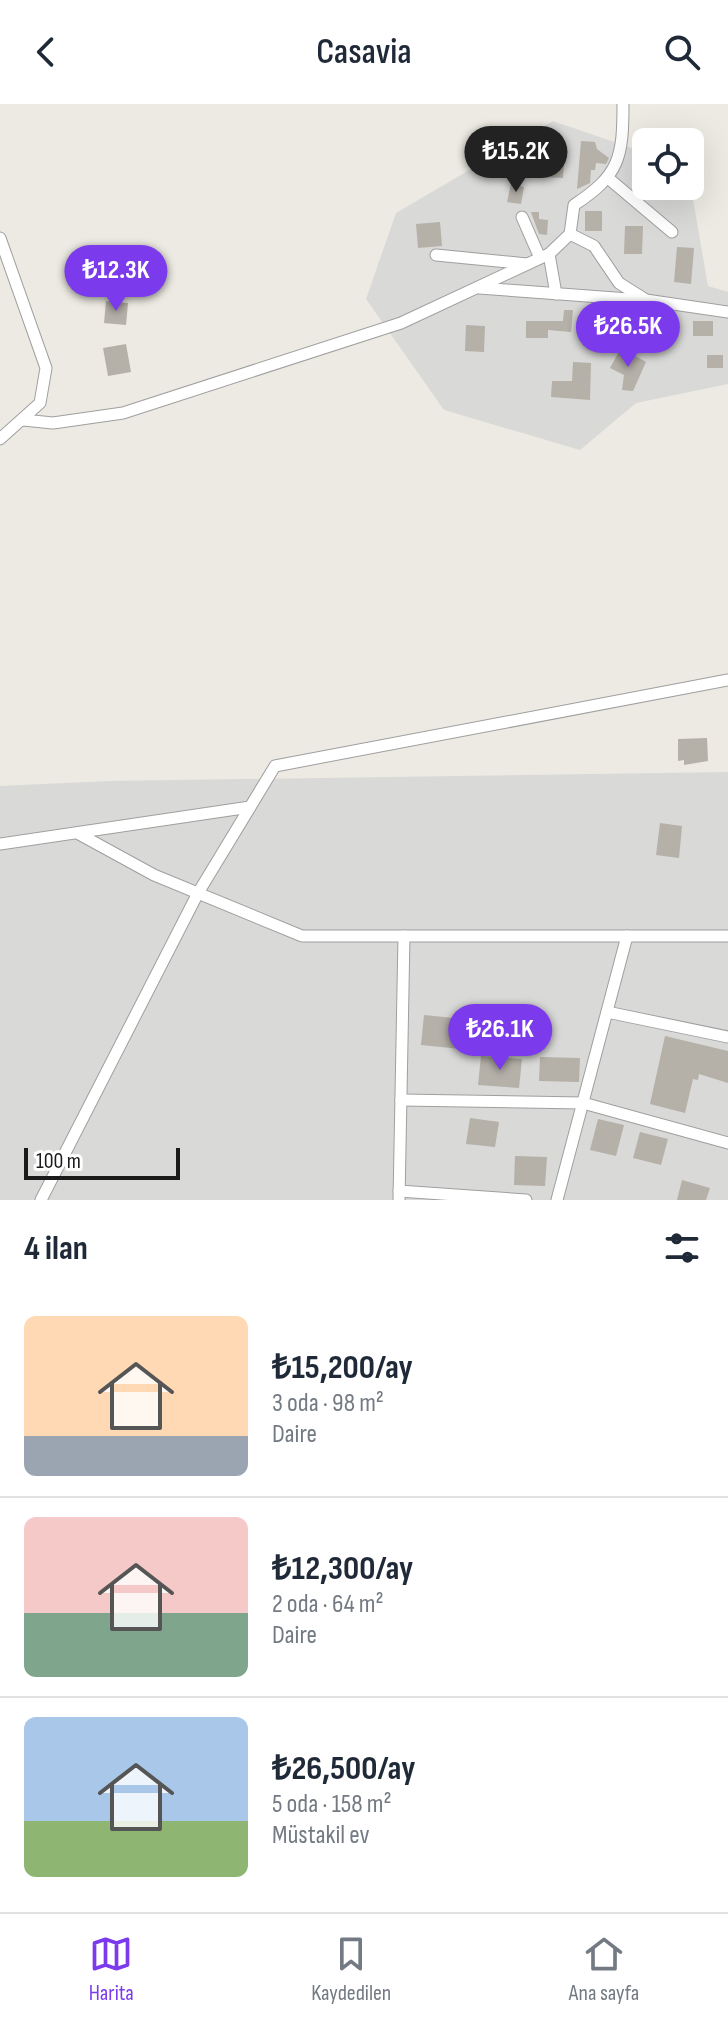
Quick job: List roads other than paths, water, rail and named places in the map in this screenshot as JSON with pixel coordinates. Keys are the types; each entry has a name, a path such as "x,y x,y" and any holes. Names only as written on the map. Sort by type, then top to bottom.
{"street":[{"path":"23,420 53,423 123,413 401,323 545,256 570,234 574,205 608,178 623,147 623,104"},
{"path":"608,178 672,232"},
{"path":"522,217 545,256 556,294"},
{"path":"570,234 594,246 619,283 646,300"},
{"path":"0,238 46,368 40,403 0,439"},
{"path":"436,255 528,264"},
{"path":"477,288 646,300 728,312"},
{"path":"41,1200 198,893 275,766 728,680"},
{"path":"0,844 250,807"},
{"path":"79,834 198,893 302,936 728,936"},
{"path":"404,936 399,1195 526,1200"},
{"path":"557,1200 627,936"},
{"path":"607,1012 728,1037"},
{"path":"401,1100 583,1103 728,1143"}]}
